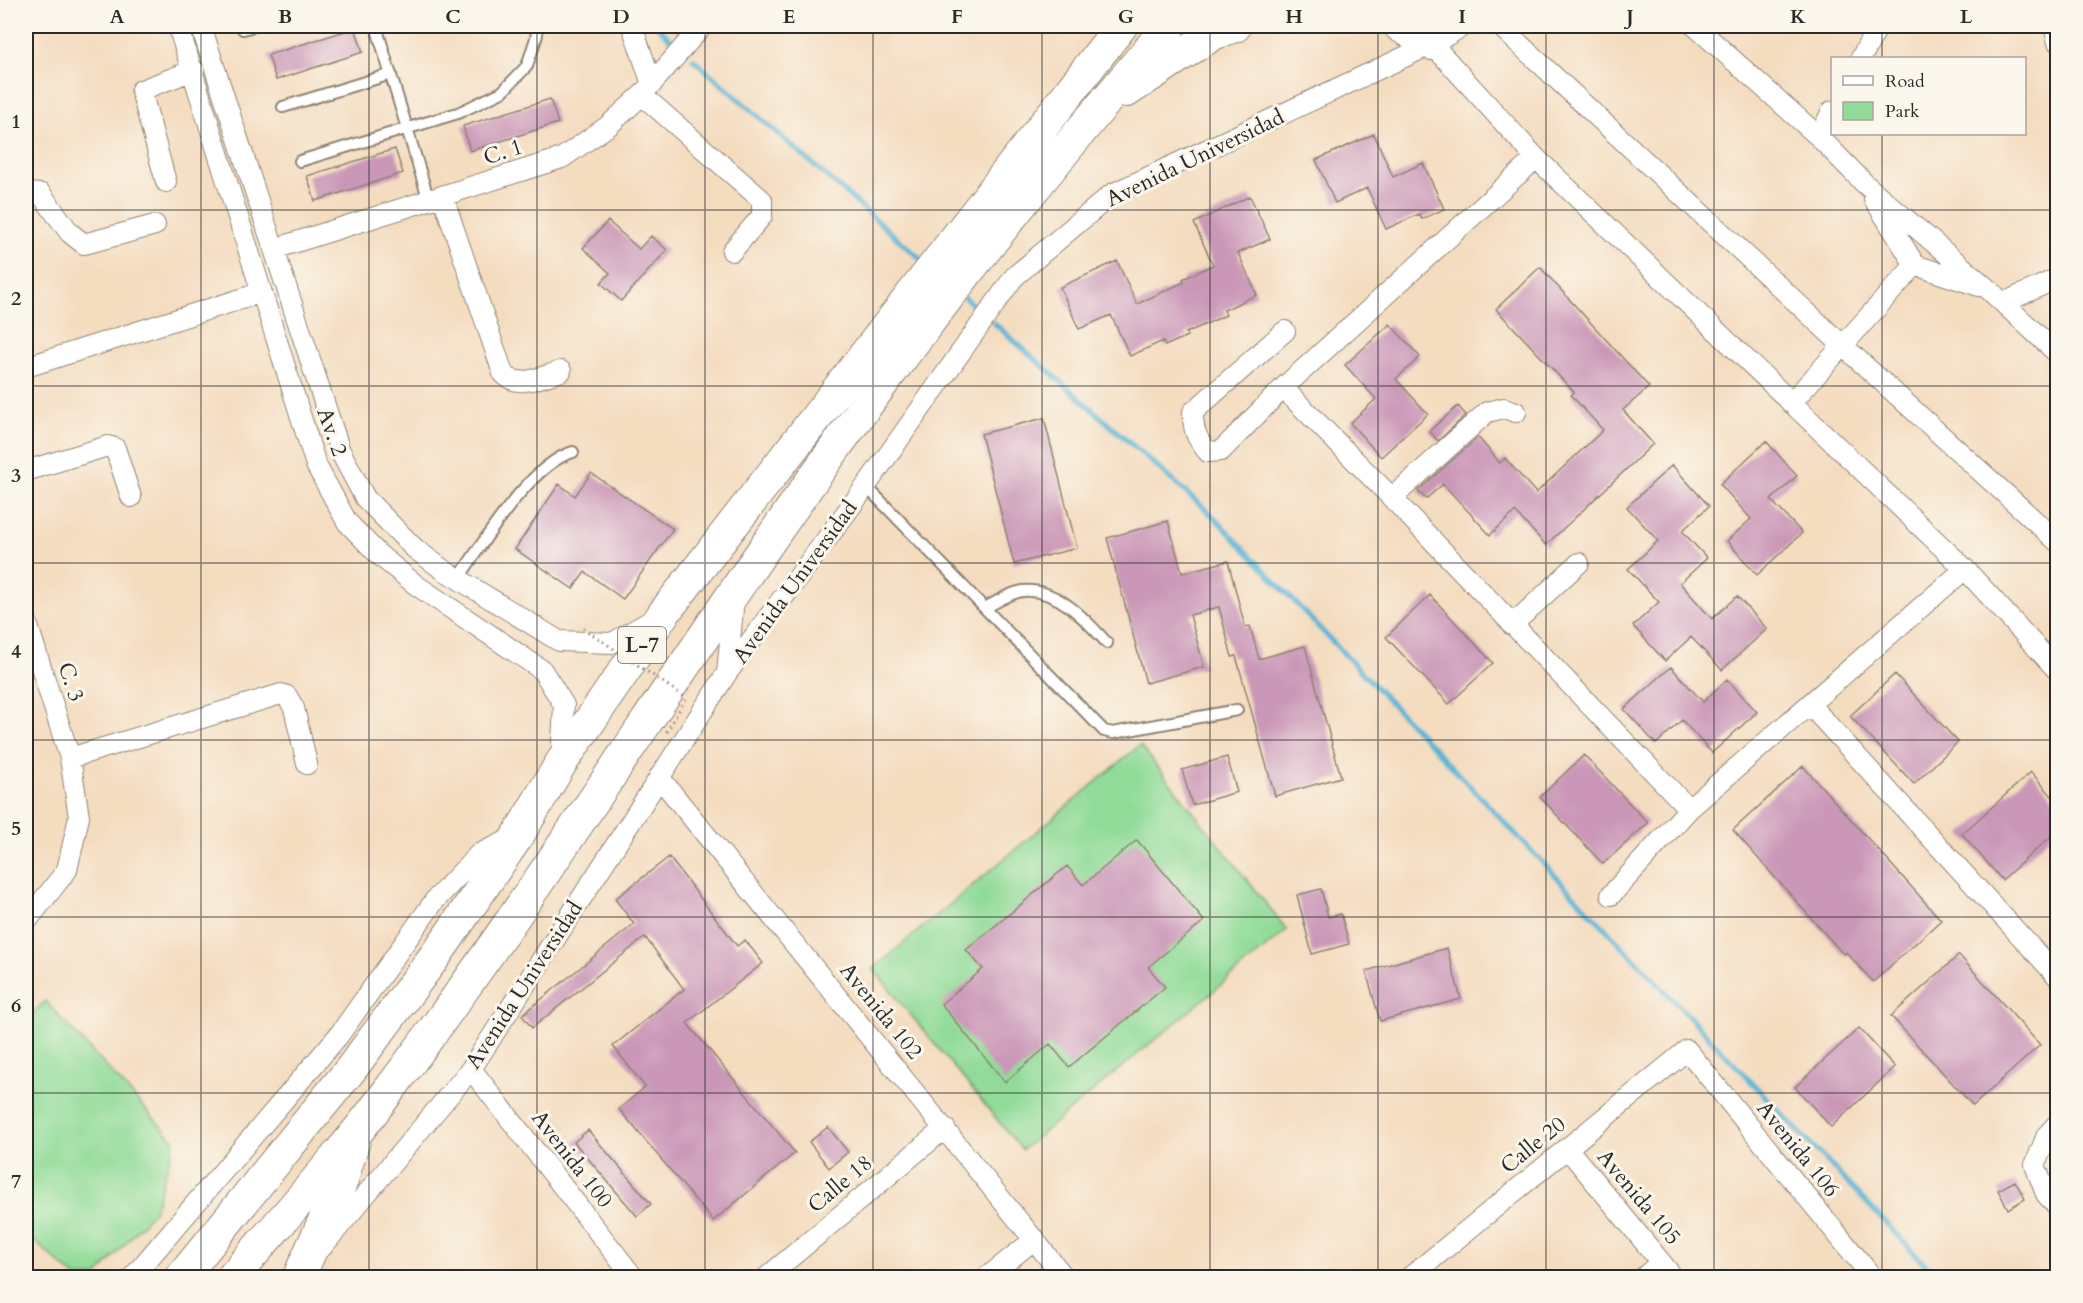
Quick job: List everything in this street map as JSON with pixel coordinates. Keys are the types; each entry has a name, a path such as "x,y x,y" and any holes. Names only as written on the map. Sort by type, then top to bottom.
{"main road":[{"name":"L-7","path":"181,1278 351,1069 438,952 516,837 561,763 664,613 1121,26"},
{"name":"Avenida Universidad","path":"232,1278 382,1101 486,959 735,591 880,387 1096,111 1169,26"},
{"path":"1096,111 1213,34 1234,26"},
{"path":"1400,26 1431,35"},
{"path":"298,1275 342,1184 357,1130"}],"street":[{"name":"Av. 2","path":"178,26 194,70 260,293 316,465 347,522 378,554 417,585 542,670 564,705 561,763"},
{"name":"Av. 2","path":"201,26 340,451 365,498 414,548 458,579 559,641 612,643 664,613"},
{"path":"632,26 647,89 762,200 762,216 732,250"},
{"name":"C. 1","path":"274,249 562,158 608,126 647,89 702,26"},
{"name":"Avenida Universidad","path":"298,1275 471,1069 728,673 866,486 1014,277 1112,194 1431,35 1463,26"},
{"path":"1500,26 1842,345 2058,542"},
{"path":"1695,26 1819,137 1865,184 1988,289 2058,354"},
{"path":"1862,57 1878,26"},
{"path":"2054,26 2058,42"},
{"path":"1431,35 1536,158 1965,569 2054,663"},
{"path":"166,182 141,90 194,70"},
{"path":"1819,137 1831,115"},
{"path":"1284,330 1193,412 1193,428 1197,439 1208,452 1221,451 1283,388 1536,158"},
{"path":"1865,184 1914,265 1988,289"},
{"path":"26,193 41,194 70,232 84,244 155,225"},
{"path":"436,199 503,373 511,380 521,382 561,371"},
{"path":"1791,403 1914,265"},
{"path":"2003,303 2058,278"},
{"path":"26,367 260,293"},
{"path":"1283,388 1392,498 1689,809"},
{"path":"1392,498 1487,412 1504,408 1516,412"},
{"path":"26,471 108,446 115,448 131,497"},
{"path":"1512,625 1579,563"},
{"path":"1611,895 1689,809 1965,569"},
{"path":"728,673 735,591"},
{"name":"C. 3","path":"26,620 70,758 79,817 67,870 26,922"},
{"path":"70,758 281,694 287,696 294,708 307,764"},
{"path":"1810,705 2058,977"},
{"name":"Avenida 102","path":"659,777 1065,1278"},
{"path":"132,1278 339,1035 435,900 479,854 516,837"},
{"name":"Calle 20","path":"1409,1278 1687,1050"},
{"name":"Avenida 106","path":"1687,1050 1873,1278"},
{"name":"Avenida 100","path":"471,1069 634,1278"},
{"path":"2058,1124 2047,1136 2035,1165 2046,1194 2058,1207"},
{"name":"Calle 18","path":"766,1278 945,1128"},
{"name":"Avenida 105","path":"1567,1148 1674,1278"},
{"path":"986,1278 1035,1239"},
{"path":"1643,1278 1661,1262"}],"lane":[{"path":"242,26 243,29 254,26"},
{"path":"376,26 408,129 436,199"},
{"path":"300,161 459,113 502,92 527,66 537,35 536,26"},
{"path":"283,107 391,74"},
{"path":"458,579 539,471 558,457 573,452"},
{"path":"866,486 1104,731 1113,733 1237,710"},
{"path":"985,608 1022,591 1049,594 1083,617 1107,643"}],"path":[{"path":"583,628 686,698 664,735"}],"green space":[{"path":"1140,745 1287,930 1022,1150 873,969"},
{"path":"45,1001 175,1141 154,1211 96,1277 75,1277 26,1234 26,1021"}],"building":[{"path":"355,28 363,52 276,80 268,55"},
{"path":"550,99 558,123 470,151 463,126"},
{"path":"1374,134 1393,177 1423,163 1444,209 1422,219 1419,214 1386,229 1367,188 1335,203 1316,160"},
{"path":"395,149 403,173 315,201 307,176"},
{"path":"1250,196 1270,239 1238,253 1257,295 1224,310 1226,315 1186,333 1187,336 1165,346 1163,341 1130,356 1111,315 1079,329 1060,287 1117,261 1137,304 1184,282 1183,279 1213,265 1194,223"},
{"path":"608,221 639,249 651,236 667,250 621,301 601,283 610,273 583,248"},
{"path":"1540,267 1649,387 1623,410 1653,444 1546,545 1515,512 1490,535 1443,484 1426,499 1418,491 1478,437 1500,463 1505,458 1536,493 1603,430 1571,395 1574,392 1496,309"},
{"path":"1390,324 1420,357 1396,379 1428,414 1381,457 1350,423 1376,399 1345,365"},
{"path":"1458,406 1466,415 1438,441 1429,431"},
{"path":"1044,418 1077,548 1014,564 981,434"},
{"path":"1766,441 1797,476 1771,500 1802,533 1757,575 1727,541 1751,519 1720,484"},
{"path":"1672,465 1709,506 1682,531 1707,558 1680,583 1712,619 1737,596 1767,629 1722,670 1691,637 1665,661 1633,626 1659,602 1628,569 1658,541 1627,507"},
{"path":"591,473 673,529 623,599 585,572 573,589 515,549 559,484 575,496"},
{"path":"1168,521 1182,573 1228,561 1245,627 1250,626 1259,659 1305,646 1341,777 1275,796 1236,656 1232,657 1219,607 1190,615 1204,667 1146,683 1107,538"},
{"path":"1430,595 1493,663 1449,704 1386,637"},
{"path":"1671,667 1703,702 1727,679 1757,712 1712,753 1682,720 1656,744 1624,709"},
{"path":"1895,674 1958,742 1914,784 1850,716"},
{"path":"1584,755 1648,823 1603,864 1540,797"},
{"path":"1227,757 1237,792 1192,805 1182,770"},
{"path":"1803,766 1941,920 1873,982 1846,952 1844,955 1733,830"},
{"path":"2031,772 2058,803 2058,830 2002,880 1962,834"},
{"path":"1137,840 1204,921 1148,967 1165,987 1069,1067 1050,1044 1005,1082 941,1004 983,969 966,950 1067,866 1083,885"},
{"path":"669,857 737,946 745,940 763,963 687,1023 795,1153 713,1221 619,1109 645,1087 613,1046 684,989 645,937 532,1028 522,1015 634,924 615,899"},
{"path":"1321,889 1328,917 1341,914 1349,944 1312,954 1297,895"},
{"path":"1447,948 1461,999 1380,1021 1366,971"},
{"path":"1959,955 2040,1045 1973,1106 1891,1016"},
{"path":"1859,1028 1895,1067 1831,1127 1795,1087"},
{"path":"828,1127 848,1152 829,1168 809,1142"},
{"path":"588,1130 651,1204 637,1216 574,1142"},
{"path":"2015,1181 2025,1199 2008,1209 1998,1190"}],"waterway":[{"path":"657,26 670,39"},
{"path":"693,59 923,261"},
{"path":"964,297 978,309"},
{"path":"994,323 1213,516 1938,1278"}]}
